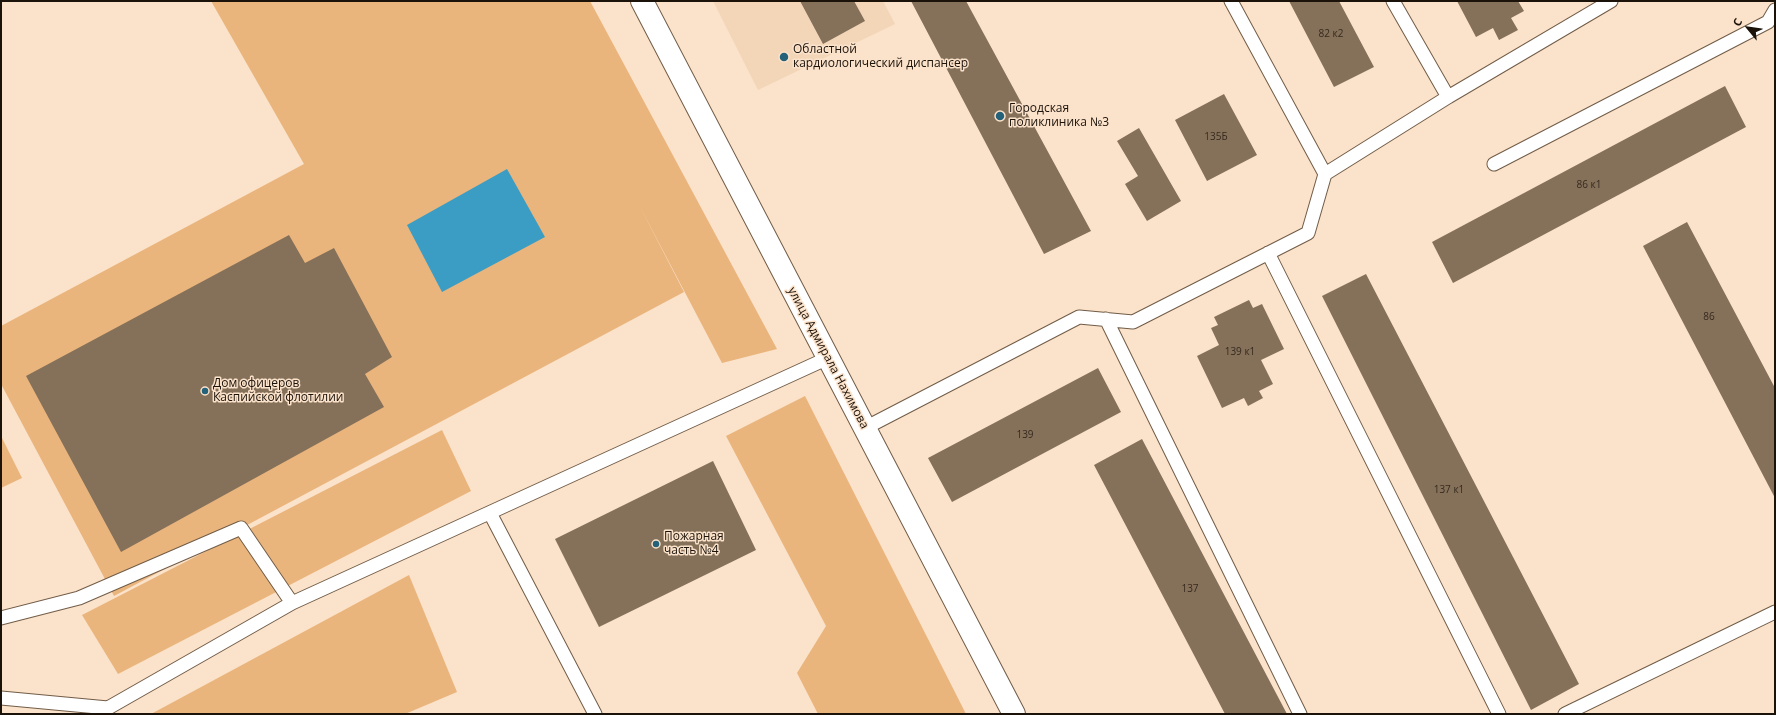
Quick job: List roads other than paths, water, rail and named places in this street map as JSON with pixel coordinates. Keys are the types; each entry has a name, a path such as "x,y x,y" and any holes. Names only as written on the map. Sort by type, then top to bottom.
{"main road":[{"name":"улица Адмирала Нахимова","path":"642,1 1014,714"}],"lane":[{"path":"1231,1 1325,174"},
{"path":"1393,1 1448,96"},
{"path":"865,428 1079,317 1133,322 1308,233 1325,174 1448,96 1611,1"},
{"path":"1494,164 1768,22 1775,10"},
{"path":"1268,253 1499,714"},
{"path":"1106,319 1300,714"},
{"path":"1,698 106,711 292,603 828,358"},
{"path":"490,513 595,714"},
{"path":"1,618 79,598 241,528 292,603"},
{"path":"1565,714 1775,612"}],"water":[{"path":"507,169 545,237 442,292 407,225"}],"place":[{"name":"Областной кардиологический диспансер","path":"784,57"},
{"name":"Городская поликлиника №3","path":"1000,116"},
{"name":"Дом офицеров Каспийской флотилии","path":"205,391"},
{"name":"Пожарная часть №4","path":"656,544"}]}
